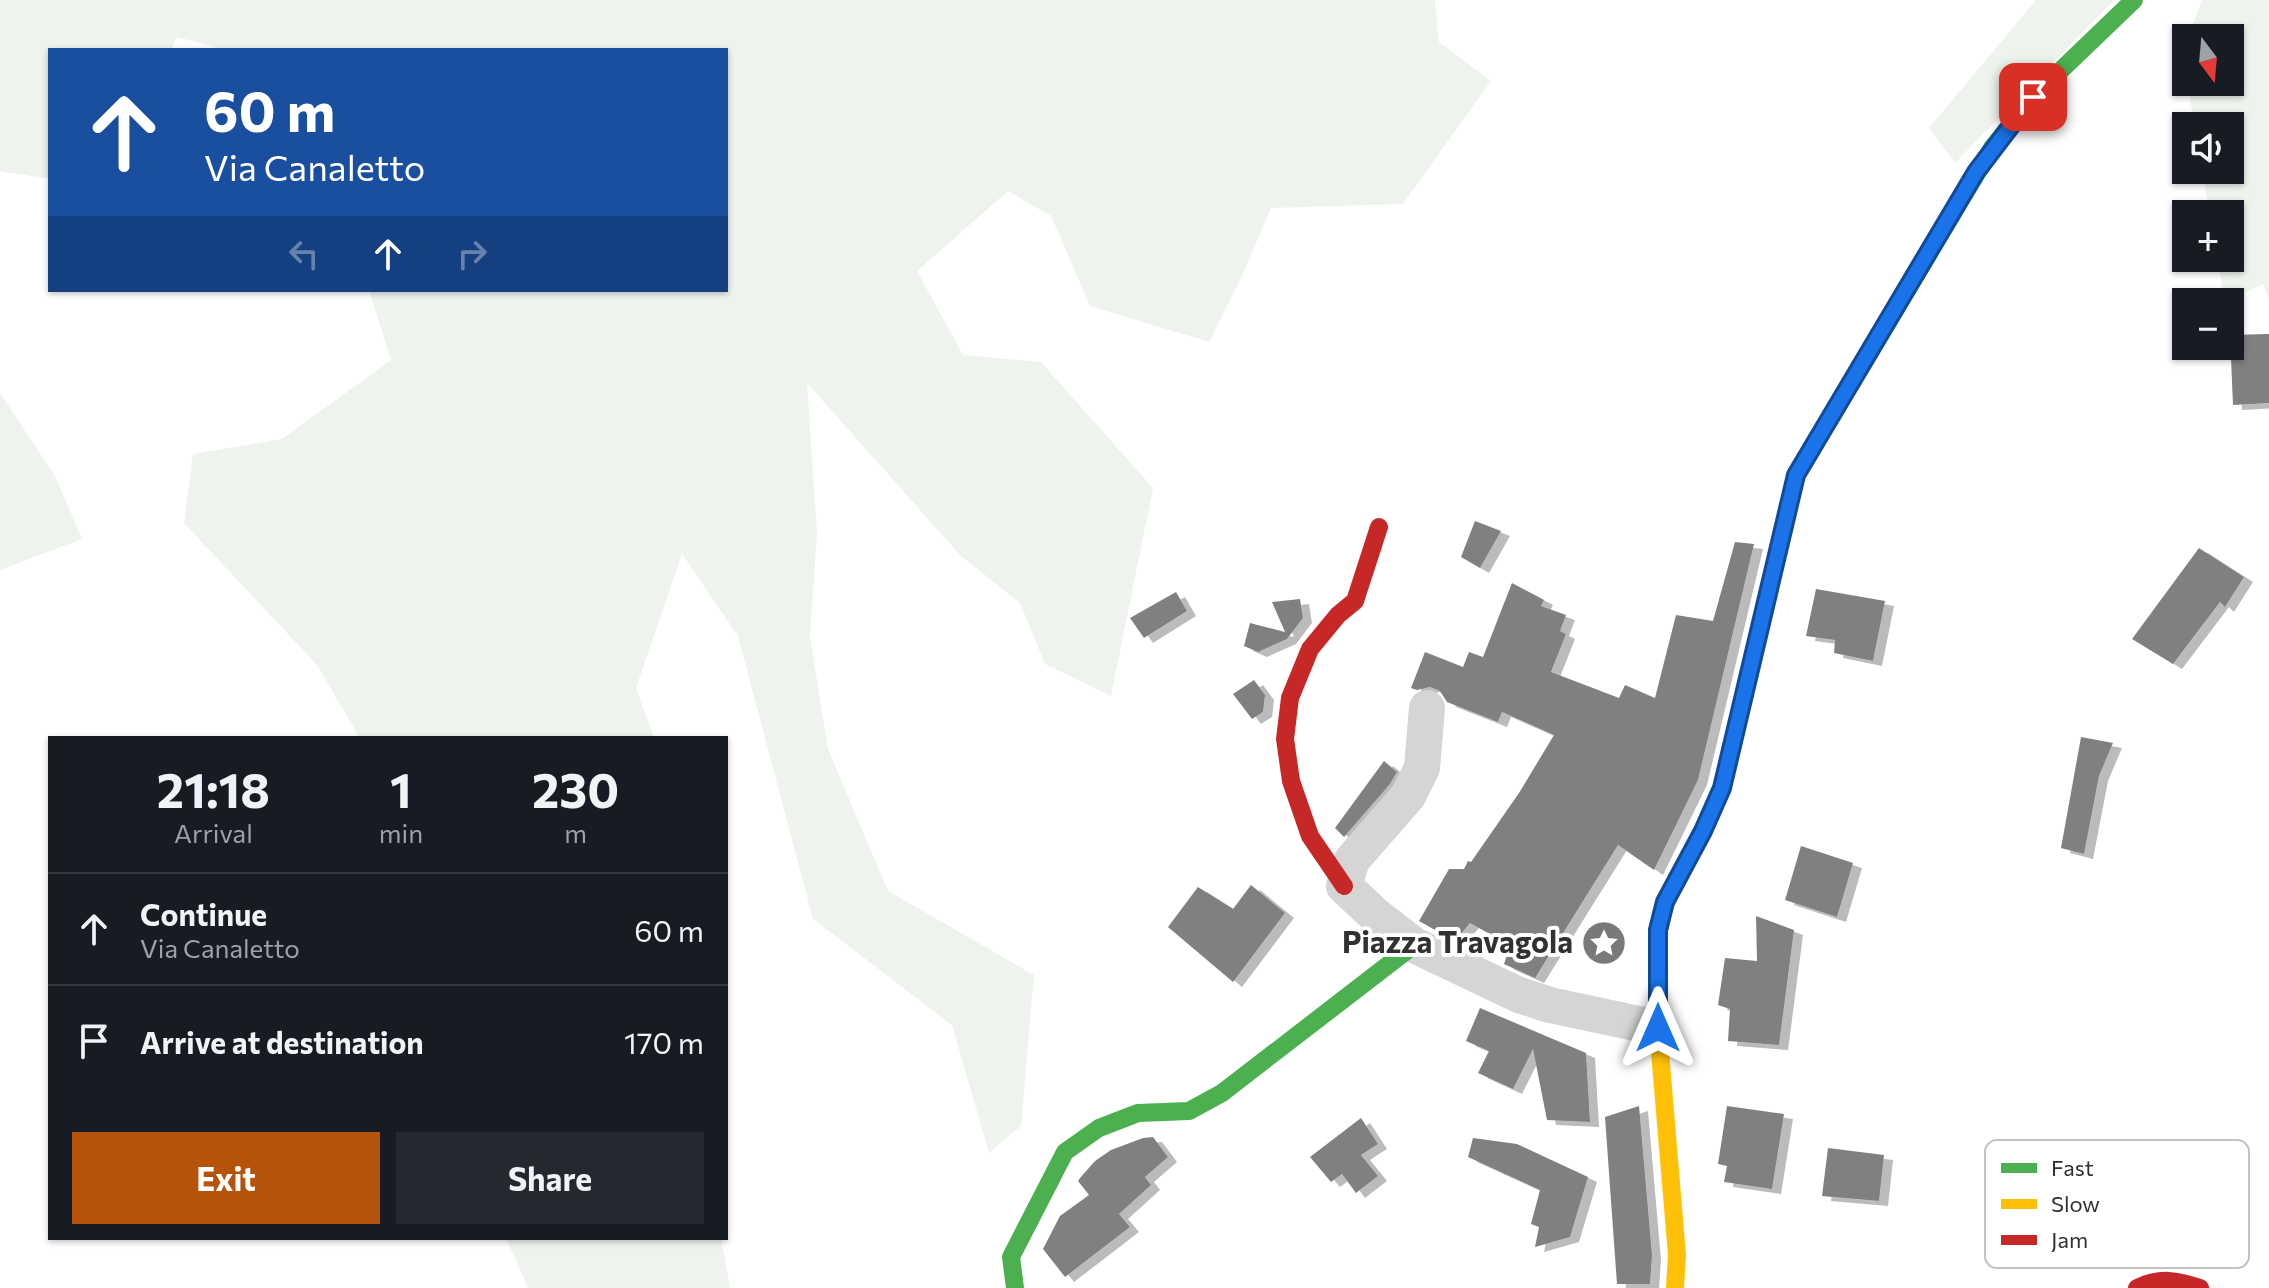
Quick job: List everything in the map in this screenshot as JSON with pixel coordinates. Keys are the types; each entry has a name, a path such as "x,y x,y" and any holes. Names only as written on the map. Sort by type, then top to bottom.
{"street":[{"path":"1675,1288 1677,1255 1658,1028 1658,930 1665,902 1722,788 1796,475 1992,148 2033,97 2134,0"},
{"path":"1379,527 1355,601 1338,615 1310,649 1290,698 1285,739 1291,781 1310,836 1344,886 1414,945 1519,995 1550,1005 1658,1028"},
{"path":"1344,886 1352,860 1408,796 1422,768 1427,708"},
{"path":"1015,1288 1011,1257 1065,1152 1099,1128 1138,1113 1189,1111 1222,1093 1414,945"},
{"path":"2137,1288 2149,1282 2174,1278 2200,1288"}],"shaded area":[{"path":"0,0 1435,0 1439,42 1491,81 1403,204 1271,208 1209,342 1090,306 1051,216 1008,191 917,271 963,355 1041,362 1153,488 1111,696 1045,664 1020,603 960,555 807,383 817,533 810,636 828,749 888,891 1034,975 1021,1126 989,1153 952,1025 813,919 738,636 682,554 636,688 653,736 359,736 317,665 184,523 193,454 282,439 391,360 370,292 728,292 728,48 218,48 177,37 172,48 48,48 48,179 0,171"},
{"path":"2036,0 2114,0 1955,163 1929,128"},
{"path":"2202,0 2269,0 2269,299 2263,284 2244,293 2244,288 2222,288 2220,272 2244,272 2244,200 2207,200 2205,184 2244,184 2244,112 2192,112 2190,96 2244,96 2244,24 2193,24"},
{"path":"0,393 55,476 82,539 0,570"},
{"path":"507,1240 721,1240 730,1288 528,1288"}],"building":[{"path":"2269,334 2269,403 2233,405 2231,360 2244,360 2244,335"},
{"path":"1475,521 1501,531 1480,568 1461,557"},
{"path":"1735,542 1754,544 1698,780 1654,870 1618,845 1535,978 1504,964 1510,945 1470,923 1455,941 1419,921 1449,869 1464,869 1468,861 1471,862 1519,793 1554,735 1502,712 1498,722 1447,702 1440,691 1430,687 1411,688 1425,652 1463,667 1469,652 1483,657 1512,583 1544,600 1541,606 1566,615 1560,631 1566,634 1551,672 1619,698 1625,685 1655,698 1676,615 1713,621"},
{"path":"2199,548 2244,577 2225,607 2220,602 2173,664 2132,639"},
{"path":"1816,589 1885,601 1873,661 1834,653 1835,640 1806,636"},
{"path":"1176,592 1187,611 1144,638 1130,618"},
{"path":"1300,599 1303,618 1287,639 1258,652 1244,646 1250,623 1285,632 1272,602"},
{"path":"1254,680 1265,695 1263,712 1252,719 1233,694"},
{"path":"2081,737 2113,743 2099,776 2084,854 2061,848"},
{"path":"1384,761 1397,772 1344,837 1335,828"},
{"path":"1801,846 1853,863 1837,917 1785,900"},
{"path":"1251,885 1285,913 1233,982 1168,927 1198,887 1233,909"},
{"path":"1756,916 1794,930 1779,1045 1728,1041 1730,1009 1718,1005 1725,958 1757,961"},
{"path":"1480,1008 1586,1053 1590,1122 1547,1120 1533,1049 1513,1089 1478,1073 1489,1051 1466,1041"},
{"path":"1639,1106 1652,1255 1650,1284 1617,1284 1605,1117"},
{"path":"1727,1106 1784,1114 1772,1189 1724,1182 1727,1166 1718,1164"},
{"path":"1361,1118 1378,1144 1361,1155 1378,1176 1356,1193 1342,1174 1331,1182 1310,1157"},
{"path":"1153,1137 1168,1157 1145,1177 1151,1185 1119,1214 1130,1227 1065,1277 1043,1249 1060,1216 1089,1195 1078,1181 1095,1161 1111,1150"},
{"path":"1473,1138 1517,1144 1588,1177 1570,1237 1535,1247 1539,1227 1531,1224 1540,1190 1468,1157"},
{"path":"1828,1148 1884,1155 1879,1201 1822,1196"}],"traffic: fast":[{"path":"1812,449 1992,148 2033,97 2134,0"},
{"path":"1015,1288 1011,1257 1065,1152 1099,1128 1138,1113 1189,1111 1222,1093 1414,945"}],"traffic: slow":[{"path":"1658,935 1658,1028 1677,1255 1675,1288"}],"traffic: jam":[{"path":"1658,935 1665,902 1722,788 1796,475 1812,449"},
{"path":"1344,886 1310,836 1291,781 1285,739 1290,698 1310,649 1338,615 1355,601 1379,527"},
{"path":"2137,1288 2168,1281 2200,1288"}],"place":[{"name":"Piazza Travagola","path":"1604,943"}],"route":[{"path":"1658,1028 1658,930 1665,902 1722,788 1796,475 1976,172 2033,97"}]}
